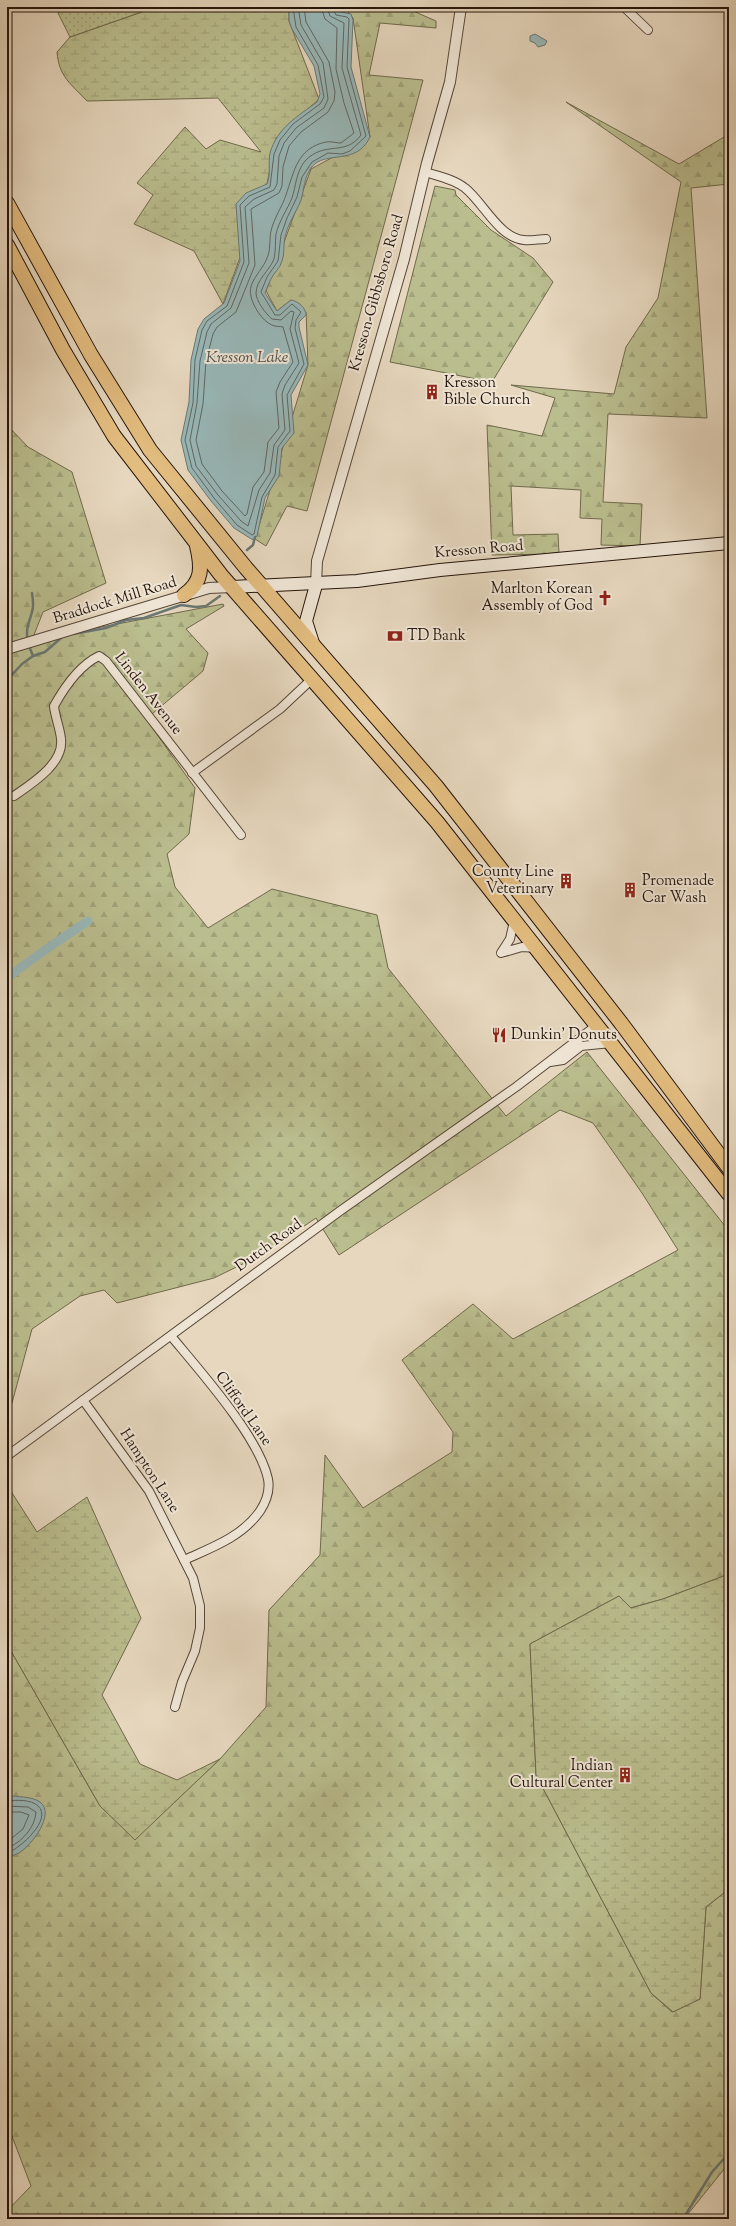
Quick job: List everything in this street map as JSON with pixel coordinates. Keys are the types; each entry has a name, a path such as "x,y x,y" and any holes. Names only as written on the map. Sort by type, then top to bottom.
{"highway":[{"path":"7,203 91,355 132,423 169,476 436,786 621,1023 640,1052 729,1168"},
{"path":"7,246 67,356 114,436 232,587 313,678 437,822 729,1194"},
{"path":"184,595 196,585 200,574 201,565 196,540"},
{"path":"597,1024 602,1024 612,1028 629,1048 640,1052"}],"main road":[{"name":"Kresson Road","path":"232,587 316,585 358,582 440,570 729,546"},
{"path":"314,645 306,621 316,585"}],"street":[{"name":"Kresson-Gibbsboro Road","path":"316,585 317,561 404,259 425,172 450,82 461,7"},
{"path":"624,7 648,30"},
{"path":"425,172 453,180 464,187 498,225 510,235 523,240 546,239"},
{"name":"Braddock Mill Road","path":"7,649 209,588 232,587"},
{"name":"Linden Avenue","path":"14,796 33,783 60,753 61,740 54,706 61,694 75,677 88,663 99,656 106,660 241,835"},
{"path":"192,773 280,709 313,678"},
{"path":"515,920 510,940 501,953 522,947 537,948"},
{"name":"Dutch Road","path":"7,1456 340,1211 412,1162 549,1062 597,1024"},
{"name":"Dutch Road","path":"549,1062 563,1060 581,1046 611,1043"},
{"name":"Clifford Lane","path":"170,1336 248,1436 261,1459 268,1481 268,1491 260,1511 244,1528 226,1541 184,1560"},
{"name":"Hampton Lane","path":"83,1400 149,1491 193,1578 200,1606 200,1628 195,1651 182,1682 175,1707"}],"green space":[{"path":"69,7 156,7 70,37 58,13"},
{"path":"156,7 289,7 289,21 319,99 276,138 267,184 223,304 194,251 134,224 153,195 137,183 185,127 206,149 220,140 261,152 218,98 87,101 67,80 58,61 57,52 70,37"},
{"path":"344,7 404,7 436,21 436,28 380,23 369,75 423,80 307,511 287,506 266,546 255,539 308,365 306,312 291,300 277,311 266,291 311,169 370,137 353,18"},
{"path":"566,102 679,164 729,134 729,184 691,188 707,418 608,414 603,502 642,504 640,546 601,545 602,519 580,518 581,490 511,486 513,535 558,534 559,554 492,555 487,425 542,436 555,398 511,385 614,394 626,347 658,298 681,182"},
{"path":"435,186 455,190 456,195 491,230 533,258 553,282 492,382 390,362"},
{"path":"7,425 28,447 72,472 106,583 43,612 32,640 223,604 224,606 186,629 208,653 203,671 146,719 195,788 189,834 167,854 175,887 208,928 272,889 377,915 388,968 506,1116 587,1052 729,1231 729,1574 663,1599 630,1608 619,1596 530,1644 536,1775 651,1993 672,2012 700,1999 706,1907 729,1889 729,2163 684,2219 7,2219 7,2211 31,2186 7,2123 7,1644 100,1806 135,1839 220,1759 266,1707 269,1610 320,1555 325,1455 363,1508 452,1452 453,1432 402,1360 473,1304 513,1339 678,1250 642,1193 593,1123 560,1110 339,1255 316,1218 263,1254 214,1278 117,1303 104,1290 80,1296 32,1329 12,1403 7,1410"},
{"path":"7,1485 37,1532 87,1497 141,1618 102,1695 140,1764 177,1780 220,1759 135,1840 100,1806 7,1644"},
{"path":"729,1574 729,1889 706,1907 700,1999 673,2012 651,1993 536,1775 530,1644 619,1596 631,1608 663,1599"}],"water":[{"name":"Kresson Lake","path":"289,7 335,7 341,12 351,14 353,20 351,67 370,137 364,146 357,152 349,155 324,159 317,162 311,168 301,200 286,232 281,264 272,277 265,293 277,311 291,300 299,303 305,310 306,315 299,322 299,327 308,365 291,395 294,433 282,448 279,476 265,498 257,536 253,540 234,528 211,501 188,470 181,440 189,402 191,360 198,329 204,319 224,303 240,261 236,204 246,193 267,184 269,177 270,153 273,144 289,123 317,102 320,94 314,66 292,29 289,21"},
{"path":"535,34 547,41 545,45 538,47 535,43 530,41 530,36"},
{"path":"13,1796 37,1800 44,1807 45,1814 44,1822 30,1844 19,1853 7,1858 7,1797"}],"waterway":[{"path":"247,550 253,545 255,537"},
{"path":"28,641 27,630 33,607 32,593"},
{"path":"73,634 106,628 126,620 144,618 181,605 196,607 206,606 220,596"},
{"path":"7,680 22,664 33,656 45,652 61,638"},
{"path":"29,646 33,656"},
{"path":"7,980 31,960 88,921"},
{"path":"683,2219 712,2172 729,2153"}],"place":[{"name":"Kresson Bible Church","path":"432,392"},
{"name":"Marlton Korean Assembly of God","path":"605,598"},
{"name":"TD Bank","path":"395,636"},
{"name":"County Line Veterinary","path":"566,881"},
{"name":"Promenade Car Wash","path":"630,890"},
{"name":"Dunkin' Donuts","path":"499,1035"},
{"name":"Indian Cultural Center","path":"625,1775"}]}
